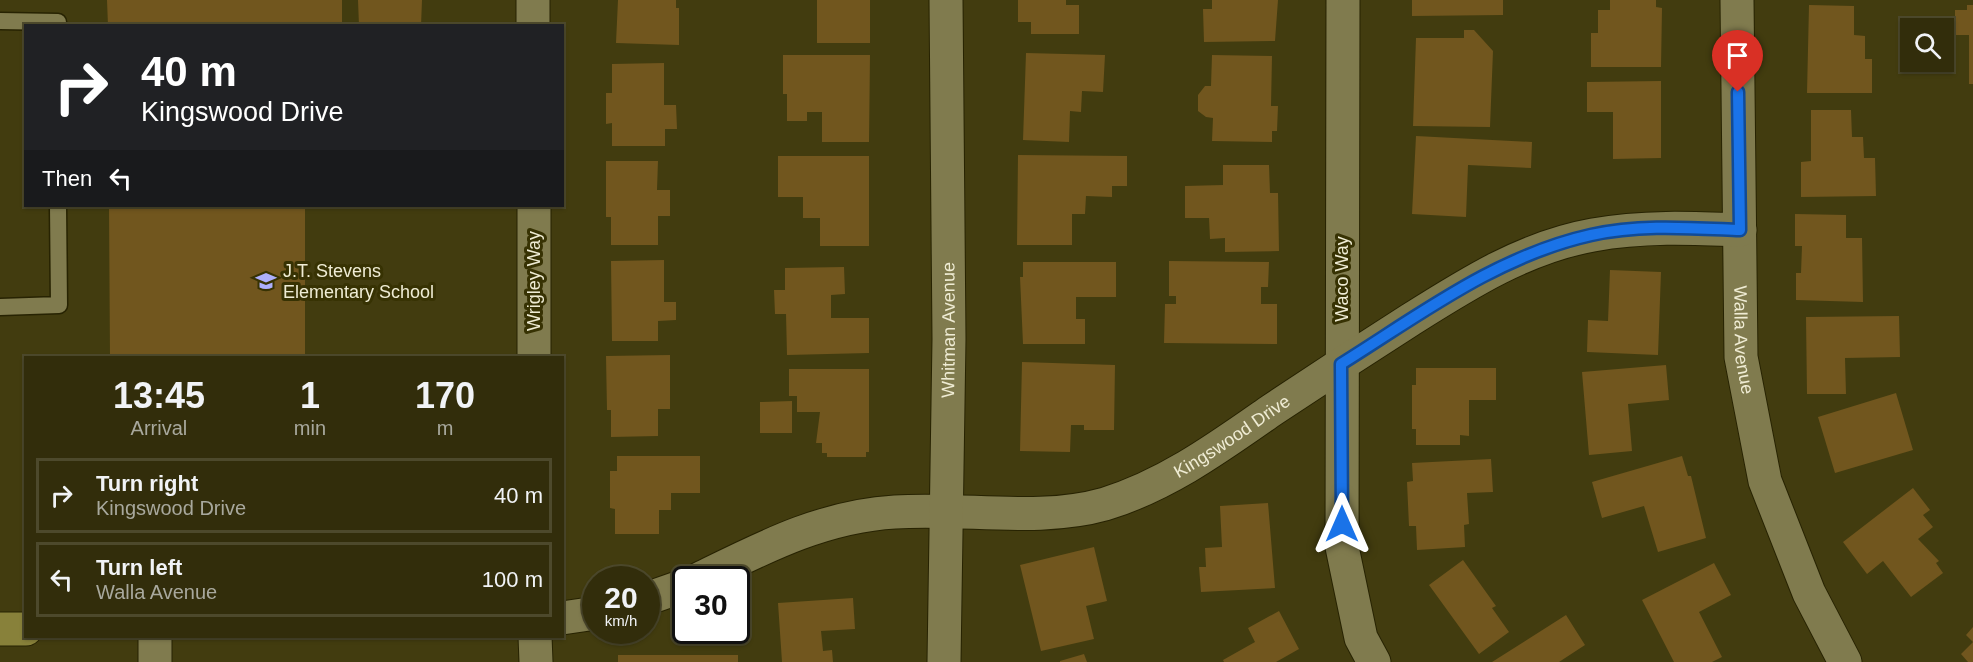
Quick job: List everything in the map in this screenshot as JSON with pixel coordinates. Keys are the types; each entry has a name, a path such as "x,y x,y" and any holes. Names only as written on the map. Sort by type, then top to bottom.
{"street":[{"path":"533,0 533,24"},
{"name":"Whitman Avenue","path":"944,662 949,339 946,0"},
{"name":"Waco Way","path":"1343,0 1342,547 1361,638 1374,662"},
{"name":"Walla Avenue","path":"1737,0 1741,357 1765,481 1809,593 1845,662"},
{"name":"Wrigley Way","path":"534,207 534,356"},
{"name":"Kingswood Drive","path":"726,566 787,536 836,520 895,512 1055,512 1104,504 1177,475 1341,364 1479,276 1533,252 1592,235 1666,227 1740,230"},
{"path":"564,618 582,615"},
{"path":"0,629 24,629"},
{"path":"155,638 155,662"},
{"path":"535,638 536,662"}],"lane":[{"path":"0,21 58,22 58,24"},
{"path":"0,307 59,305 58,207"}],"building":[{"path":"107,0 342,0 342,24 108,24"},
{"path":"358,0 422,0 421,24 359,24"},
{"path":"618,0 676,0 676,8 679,8 679,45 616,43"},
{"path":"817,0 870,0 870,43 817,43"},
{"path":"1018,0 1066,0 1066,5 1079,5 1079,34 1031,34 1031,22 1018,22"},
{"path":"1212,0 1278,0 1275,41 1204,42 1203,9 1212,9"},
{"path":"1412,0 1503,0 1503,15 1412,16"},
{"path":"1610,0 1656,0 1656,7 1662,8 1661,67 1591,67 1591,33 1598,33 1598,10 1610,10"},
{"path":"1809,5 1854,6 1854,35 1865,36 1865,59 1872,59 1872,93 1807,93"},
{"path":"1967,5 1973,5 1973,84 1969,84 1969,35 1955,35 1955,10 1967,10"},
{"path":"1464,30 1474,30 1493,51 1490,127 1413,126 1416,38 1464,38"},
{"path":"1026,53 1105,55 1103,92 1082,91 1081,112 1070,111 1069,142 1023,140"},
{"path":"783,55 870,55 869,142 822,142 822,112 807,112 807,121 787,121 787,94 783,94"},
{"path":"1212,55 1272,56 1271,106 1278,106 1277,131 1272,131 1272,142 1212,141 1213,118 1206,117 1198,111 1198,95 1205,86 1211,86"},
{"path":"664,63 664,105 676,105 677,129 665,129 665,146 612,146 612,123 606,124 606,93 612,93 612,64"},
{"path":"1661,81 1661,158 1613,159 1613,112 1587,112 1587,82"},
{"path":"1811,110 1851,110 1852,137 1863,137 1864,158 1875,158 1876,196 1801,197 1801,162 1811,161"},
{"path":"1416,136 1532,142 1531,168 1468,165 1466,217 1412,214"},
{"path":"1018,155 1127,156 1127,186 1112,186 1112,197 1086,196 1085,214 1072,214 1072,245 1017,245"},
{"path":"778,156 869,156 869,246 820,246 820,218 803,218 803,197 778,197"},
{"path":"606,161 658,161 657,190 670,190 670,216 658,216 658,245 611,245 611,217 606,217"},
{"path":"1223,165 1269,165 1270,193 1278,193 1279,251 1225,252 1225,238 1210,239 1209,218 1185,218 1185,186 1223,185"},
{"path":"109,207 305,207 305,356 110,356"},
{"path":"1795,214 1846,215 1846,238 1862,238 1863,302 1796,300 1796,273 1801,273 1802,246 1795,246"},
{"path":"664,260 664,302 676,302 676,320 658,321 658,341 612,341 611,261"},
{"path":"1169,261 1269,262 1268,287 1261,287 1261,304 1277,304 1277,344 1164,343 1165,304 1176,304 1176,296 1169,296"},
{"path":"1023,262 1116,262 1116,297 1076,297 1076,319 1085,319 1085,344 1023,344 1020,277 1023,277"},
{"path":"844,267 845,294 831,295 831,318 869,318 869,353 787,355 786,314 775,314 774,290 785,290 785,268"},
{"path":"1610,270 1661,272 1658,355 1587,352 1588,320 1608,321"},
{"path":"1899,316 1900,357 1845,358 1846,394 1807,394 1806,317"},
{"path":"670,355 670,409 658,409 658,436 611,437 611,410 607,410 606,356"},
{"path":"1022,362 1115,365 1114,430 1084,430 1084,425 1071,425 1070,452 1020,451"},
{"path":"1666,365 1669,400 1628,404 1632,451 1589,455 1582,372"},
{"path":"1416,368 1496,368 1496,400 1469,400 1469,436 1460,435 1460,445 1416,445 1416,429 1412,429 1412,385 1416,385"},
{"path":"789,369 869,369 869,452 866,452 866,457 827,457 827,453 822,453 822,443 816,443 820,412 797,412 797,396 789,396"},
{"path":"1896,393 1913,450 1835,473 1818,417"},
{"path":"792,401 792,433 760,433 760,402"},
{"path":"617,456 700,456 700,493 671,493 671,510 659,510 659,534 615,534 615,509 610,508 610,471 617,471"},
{"path":"1682,456 1688,476 1691,476 1706,538 1658,552 1644,506 1602,518 1592,482"},
{"path":"1491,459 1493,492 1467,493 1469,524 1464,525 1465,547 1417,550 1416,526 1409,526 1407,482 1413,481 1412,463"},
{"path":"1913,488 1930,510 1923,515 1933,527 1918,539 1939,561 1936,563 1943,573 1911,597 1883,561 1867,574 1843,542"},
{"path":"1268,503 1275,588 1201,592 1199,567 1206,567 1205,548 1222,547 1220,506"},
{"path":"1094,547 1107,601 1086,606 1094,639 1041,651 1020,565"},
{"path":"1463,560 1496,606 1492,608 1509,632 1479,654 1429,585"},
{"path":"1714,563 1731,595 1699,612 1722,657 1712,662 1674,662 1642,600"},
{"path":"853,598 855,629 821,631 823,651 832,650 833,662 782,662 778,603"},
{"path":"1279,611 1299,649 1276,662 1224,662 1223,660 1255,642 1248,628"},
{"path":"1566,615 1585,645 1559,662 1492,662"},
{"path":"1973,627 1973,642 1966,635"},
{"path":"1973,642 1973,662 1968,662 1961,654"},
{"path":"1084,654 1087,662 1060,662 1060,661"},
{"path":"618,655 738,655 738,662 618,662"}],"place":[{"name":"J.T. Stevens Elementary School","path":"266,281"}],"route":[{"path":"1342,524 1341,364 1479,276 1533,252 1592,235 1666,227 1740,230 1738,92"}]}
